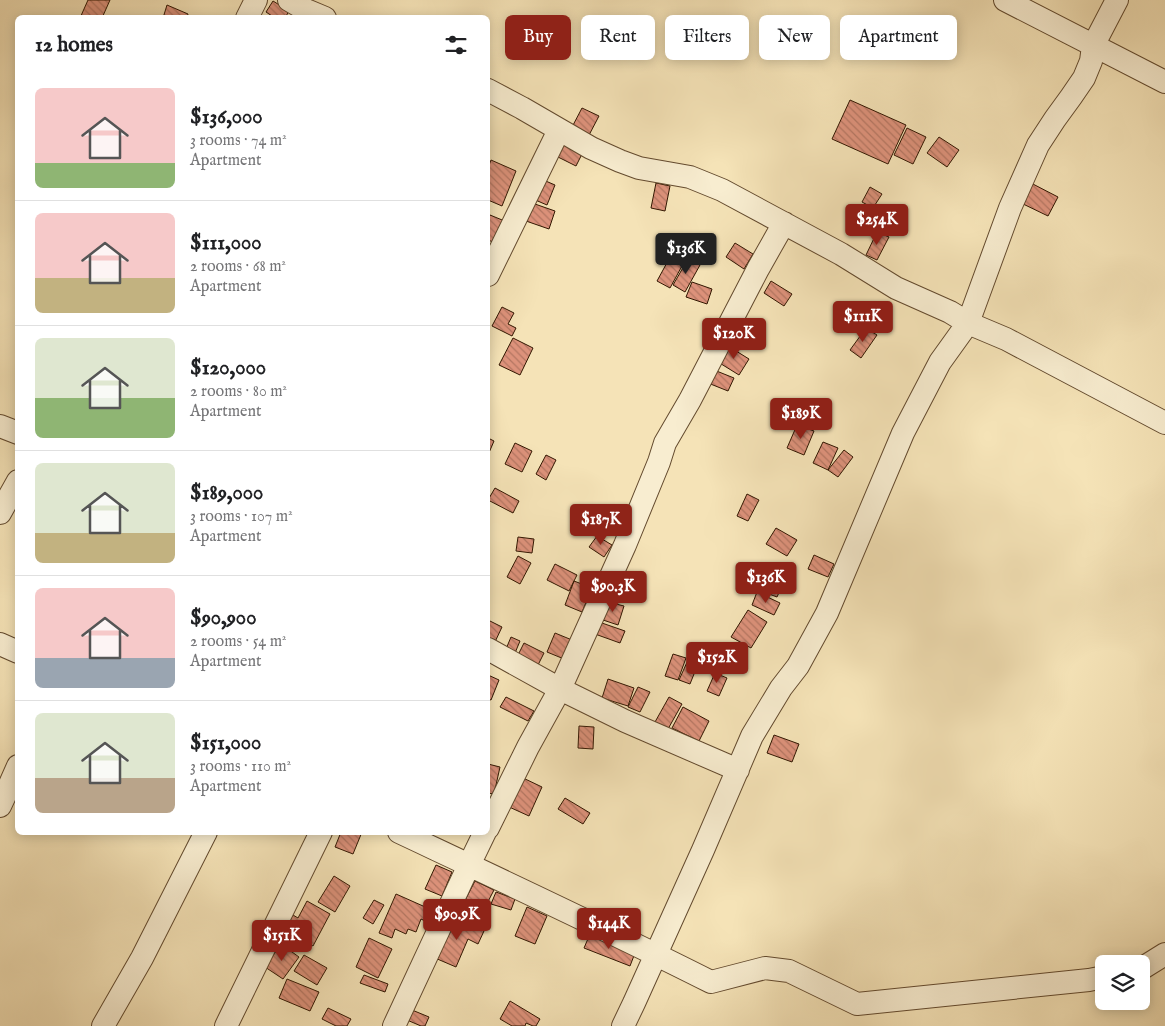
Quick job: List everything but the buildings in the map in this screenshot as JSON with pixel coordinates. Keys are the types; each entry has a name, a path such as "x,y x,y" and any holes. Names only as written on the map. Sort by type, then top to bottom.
{"street":[{"path":"248,15 256,0"},
{"path":"289,0 318,15"},
{"path":"1005,0 1165,82"},
{"path":"623,1026 703,850 752,736 781,688 798,666 827,613 903,433 940,362 968,324 1010,208 1038,145 1084,78 1091,61 1093,46 1117,0"},
{"path":"490,91 592,148 620,161 639,168 690,177 722,190 841,254 896,288 950,312 968,324 1006,339 1165,423"},
{"path":"490,271 559,130"},
{"path":"490,824 528,747 560,689 625,545 665,443 690,400 784,223"},
{"path":"0,426 15,432"},
{"path":"0,513 15,486"},
{"path":"0,644 15,651"},
{"path":"490,650 560,689 625,721 738,770"},
{"path":"0,806 15,773"},
{"path":"103,1026 142,958 204,835"},
{"path":"226,1026 320,835"},
{"path":"405,835 711,982 765,968 789,971 857,1004 1095,979"},
{"path":"394,1026 484,835"},
{"path":"1150,963 1165,954"}]}
